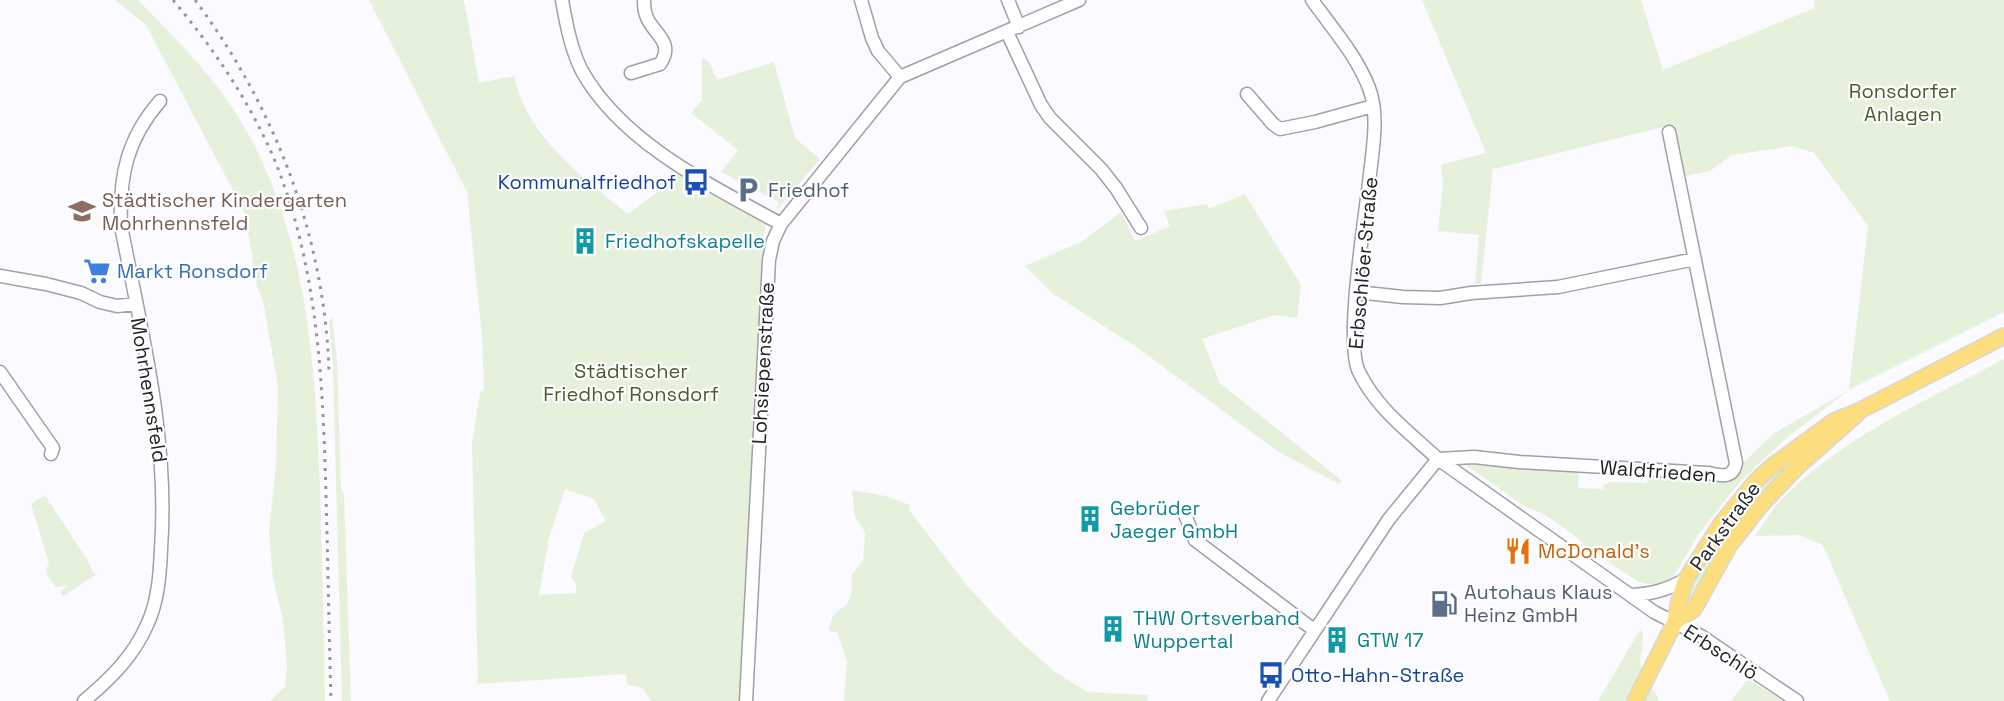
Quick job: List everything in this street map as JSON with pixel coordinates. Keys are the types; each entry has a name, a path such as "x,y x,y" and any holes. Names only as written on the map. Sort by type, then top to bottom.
{"main road":[{"name":"Parkstraße","path":"1635,701 1675,622 1686,579 1721,524 1755,482 1771,467 1834,421 1861,410 2004,336"},
{"name":"Parkstraße","path":"1675,622 1694,609 1729,546 1760,506 1796,468 1861,410"}],"street":[{"path":"562,0 575,55 592,86 605,103 627,125 690,172 781,224"},
{"path":"631,74 660,64 665,52 662,38 646,17 644,0"},
{"path":"861,0 878,51 900,77"},
{"path":"1008,0 1013,29 1041,105 1050,118 1101,169 1141,228"},
{"name":"Lohsiepenstraße","path":"746,701 769,260 773,241 781,224 900,77 1079,0"},
{"name":"Erbschlöer Straße","path":"1312,0 1356,63 1370,88 1373,106 1374,139 1357,292 1354,353 1358,371 1380,405 1438,459 1654,612 1675,622"},
{"path":"1247,94 1280,129 1373,106"},
{"name":"Mohrhennsfeld","path":"84,701 117,672 137,646 148,623 157,592 163,526 159,430 122,226 120,197 129,152 144,120 160,101"},
{"name":"Waldfrieden","path":"1438,459 1474,458 1727,476 1731,474 1736,463 1669,132"},
{"path":"1357,292 1440,298 1471,293 1558,287 1695,260"},
{"path":"0,276 46,284 117,306 136,304"},
{"path":"0,372 53,448 51,454"},
{"path":"1268,701 1389,519 1438,459"},
{"path":"1184,512 1195,540 1314,630"},
{"path":"1630,595 1653,594 1669,589 1686,579"},
{"name":"Erbschlö","path":"1675,622 1706,639 1797,701"}],"green space":[{"path":"115,0 138,0 182,45 222,93 245,128 266,170 283,214 304,303 315,394 320,488 325,701 270,701 285,687 287,666 283,620 273,579 269,531 276,466 278,387 264,305 257,286 245,213 146,25"},
{"name":"Städtischer Friedhof Ronsdorf","path":"369,0 464,0 479,83 514,76 521,98 544,137 575,170 628,214 677,178 677,173 700,189 766,224 762,244 766,245 742,701 651,701 642,688 627,684 626,674 478,684 472,443 480,392 484,390 482,336 467,192","holes":["565,489 594,499 606,521 584,533 571,577 576,584 576,593 539,595 549,538"]},
{"name":"Ronsdorfer Anlagen","path":"1422,0 1641,0 1663,70 1815,8 1814,0 2004,0 2004,312 1849,390 1868,226 1814,153 1793,146 1732,155 1710,171 1681,177 1671,125 1493,169 1481,284 1475,284 1479,235 1438,231 1443,182 1441,165 1486,153"},
{"path":"702,57 710,63 717,80 774,62 795,138 820,159 778,209 776,208 779,202 721,172 738,150 691,113 702,100"},
{"path":"1245,194 1301,285 1297,318 1274,315 1202,339 1220,383 1342,481 1339,484 1277,451 1138,348 1052,293 1025,266 1081,242 1121,212 1135,241 1170,226 1164,211 1207,204 1209,209"},
{"path":"332,317 337,360 341,488 344,495 351,701 342,701 333,369 329,320"},
{"path":"2004,359 2004,701 1890,701 1823,545 1798,535 1755,536 1779,502 1829,458 1886,422"},
{"path":"1849,390 1789,436 1755,467 1698,535 1675,574 1664,583 1653,585 1639,582 1588,549 1574,535 1545,515 1521,504 1465,464 1579,469 1578,488 1603,489 1604,484 1609,482 1647,483 1649,474 1737,469 1773,434"},
{"path":"1794,457 1797,459 1690,602 1686,601 1706,561 1732,523"},
{"path":"852,490 885,496 910,505 909,510 969,588 1015,637 1054,671 1087,692 1147,695 1148,701 844,701 847,661 837,632 829,631 834,616 846,606 851,596 852,574 863,561 865,532 855,517"},
{"path":"45,495 94,574 97,574 63,596 60,592 68,586 56,587 46,573 49,563 31,504"},
{"path":"1641,628 1643,633 1642,670 1660,701 1598,701"},
{"path":"1748,679 1783,701 1731,701"}],"railway":[{"path":"173,0 217,57 243,97 275,161 301,242 316,326 323,411 331,701"},
{"path":"195,0 224,41 249,84 272,129 290,176 306,224 318,272 329,372"}],"place":[{"name":"Kommunalfriedhof","path":"696,182"},
{"name":"Friedhof","path":"748,190"},
{"name":"Städtischer Kindergarten Mohrhennsfeld","path":"82,211"},
{"name":"Friedhofskapelle","path":"585,241"},
{"name":"Markt Ronsdorf","path":"97,271"},
{"name":"Gebrüder Jaeger GmbH","path":"1090,519"},
{"name":"McDonald's","path":"1518,551"},
{"name":"Autohaus Klaus Heinz GmbH","path":"1444,604"},
{"name":"THW Ortsverband Wuppertal","path":"1113,629"},
{"name":"GTW 17","path":"1337,640"},
{"name":"Otto-Hahn-Straße","path":"1271,675"}]}
